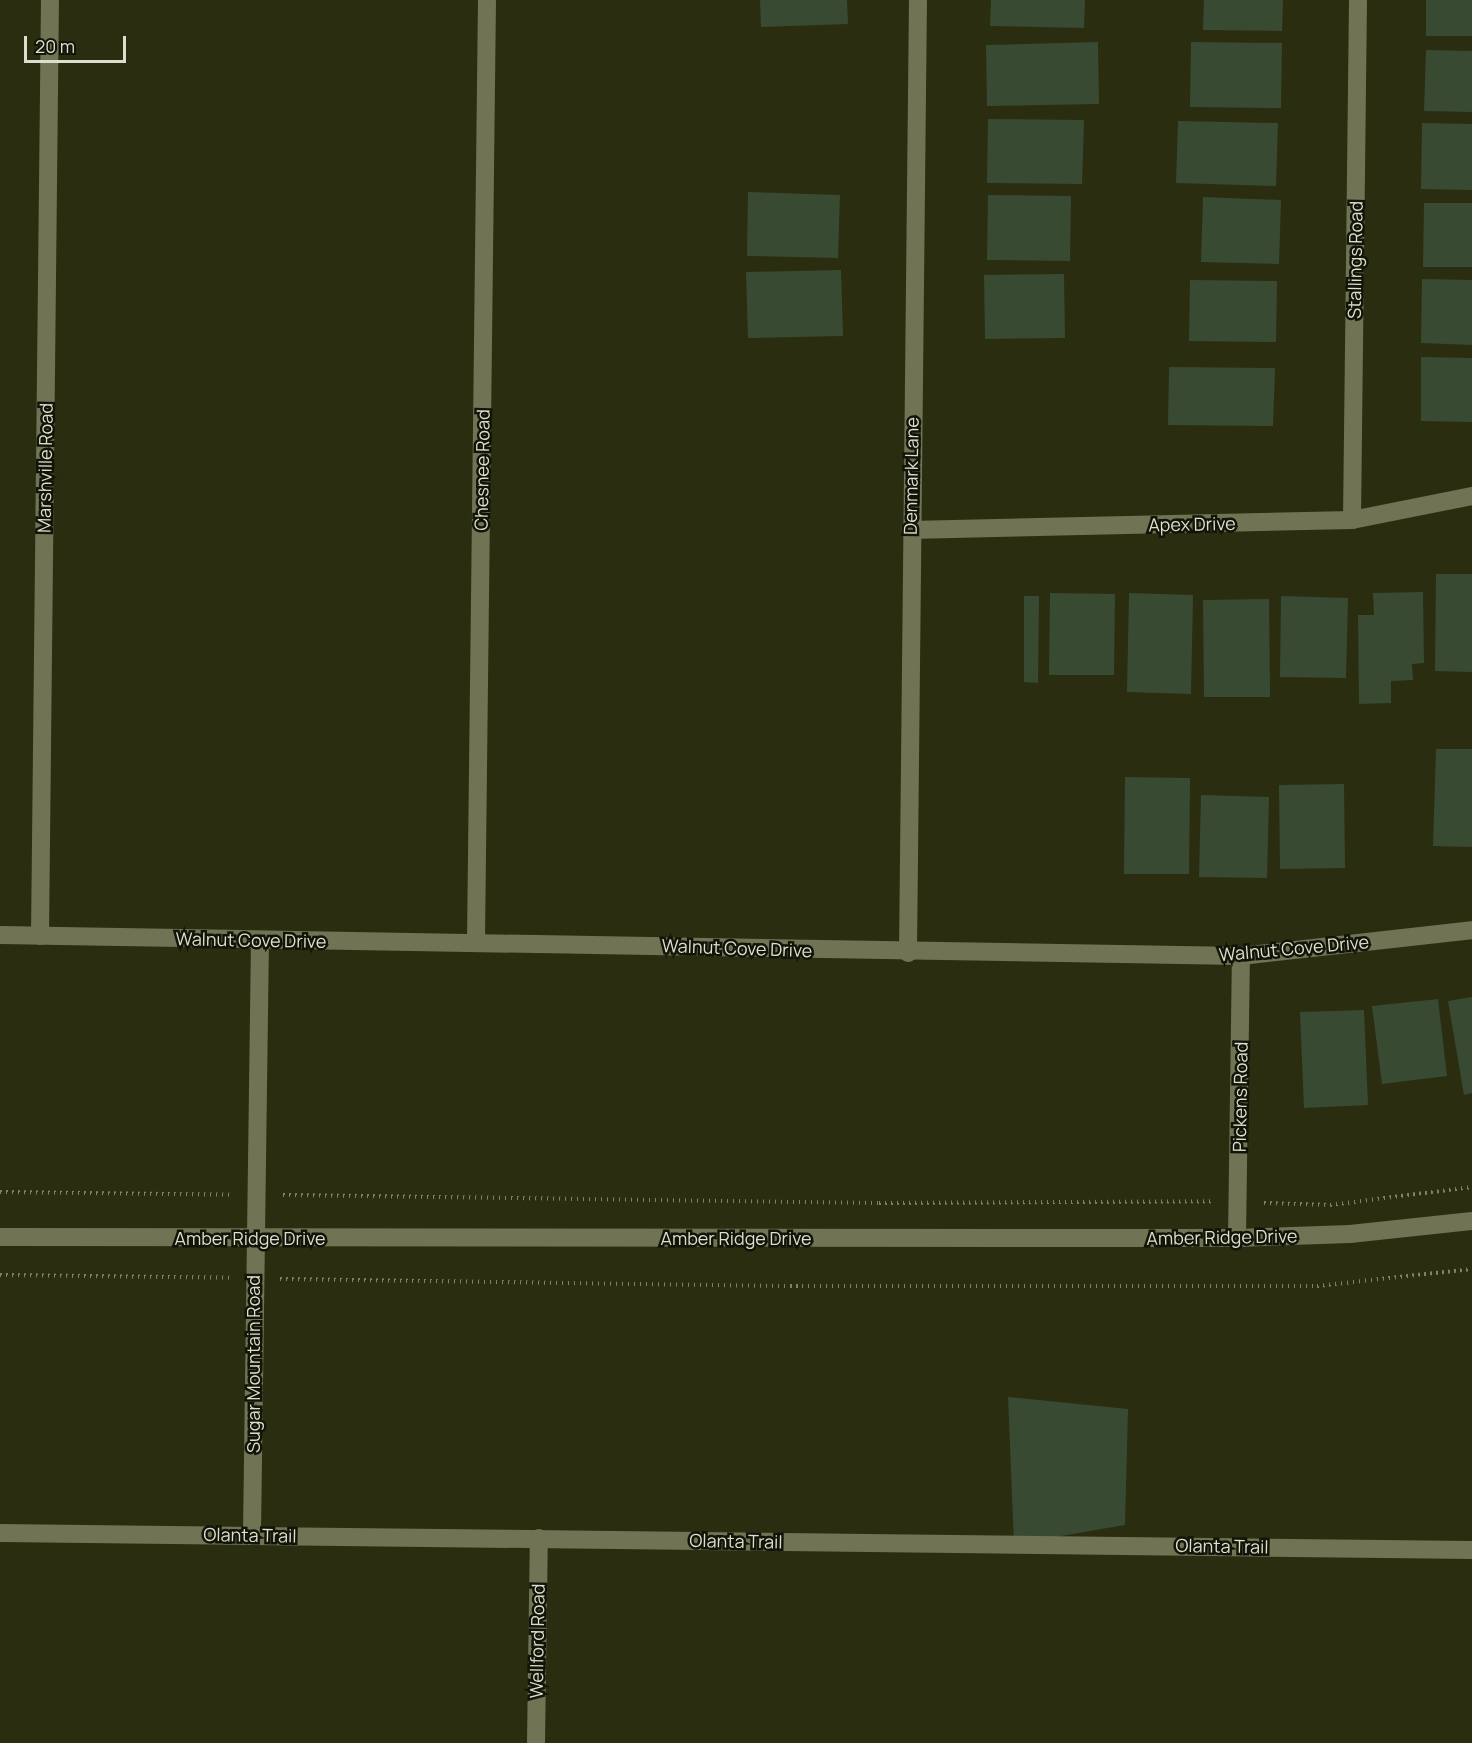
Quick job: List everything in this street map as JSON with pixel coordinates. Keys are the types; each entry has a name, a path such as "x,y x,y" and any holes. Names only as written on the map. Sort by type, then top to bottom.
{"street":[{"name":"Marshville Road","path":"40,936 50,0"},
{"name":"Chesnee Road","path":"476,940 487,0"},
{"name":"Denmark Lane","path":"908,953 910,530 918,0"},
{"name":"Stallings Road","path":"1352,520 1358,0"},
{"name":"Apex Drive","path":"910,530 1352,520 1472,496"},
{"name":"Walnut Cove Drive","path":"0,935 260,941 476,940 908,953 1241,956 1472,930"},
{"name":"Sugar Mountain Road","path":"252,1534 260,941"},
{"name":"Pickens Road","path":"1237,1238 1241,956"},
{"name":"Amber Ridge Drive","path":"0,1237 1237,1238 1350,1234 1472,1221"},
{"name":"Olanta Trail","path":"0,1533 252,1534 1472,1550"},
{"name":"Wellford Road","path":"536,1743 539,1538"}],"path":[{"path":"0,1192 1237,1202 1330,1205 1472,1187"},
{"path":"0,1275 790,1286 1317,1286 1472,1269"}],"building":[{"path":"760,0 847,0 848,24 761,27"},
{"path":"991,0 1085,0 1084,28 990,26"},
{"path":"1204,0 1283,0 1282,31 1203,30"},
{"path":"1426,0 1472,0 1472,36 1426,36"},
{"path":"1098,42 1099,104 987,106 986,45"},
{"path":"1191,42 1282,43 1281,108 1190,107"},
{"path":"1426,50 1472,51 1472,112 1424,111"},
{"path":"988,119 1084,120 1082,184 987,183"},
{"path":"1178,121 1278,123 1276,186 1176,183"},
{"path":"1422,123 1472,124 1472,190 1421,189"},
{"path":"748,192 840,195 838,258 747,256"},
{"path":"988,195 1071,196 1070,261 987,260"},
{"path":"1203,197 1281,200 1279,264 1201,262"},
{"path":"1424,203 1472,203 1472,267 1423,267"},
{"path":"841,270 843,336 748,338 746,272"},
{"path":"1064,274 1065,338 985,339 984,275"},
{"path":"1422,279 1472,280 1472,345 1421,343"},
{"path":"1190,280 1277,281 1276,342 1189,341"},
{"path":"1421,357 1472,358 1472,422 1421,421"},
{"path":"1169,367 1275,368 1273,426 1168,425"},
{"path":"1436,574 1472,574 1472,672 1435,671"},
{"path":"1423,592 1424,663 1412,664 1413,680 1391,681 1391,703 1359,704 1358,615 1374,615 1373,593"},
{"path":"1050,593 1115,594 1114,675 1049,675"},
{"path":"1129,593 1193,595 1191,694 1127,692"},
{"path":"1024,596 1039,596 1038,683 1024,682"},
{"path":"1281,596 1348,598 1346,678 1280,677"},
{"path":"1269,599 1270,697 1204,697 1203,600"},
{"path":"1436,749 1472,749 1472,847 1433,846"},
{"path":"1125,777 1190,778 1189,874 1124,874"},
{"path":"1344,784 1345,868 1280,869 1279,785"},
{"path":"1201,795 1269,797 1267,878 1199,877"},
{"path":"1472,997 1472,1093 1464,1095 1448,1001"},
{"path":"1438,999 1447,1076 1382,1084 1372,1006"},
{"path":"1364,1010 1368,1105 1304,1108 1300,1012"},
{"path":"1008,1397 1128,1409 1125,1525 1014,1544"}]}
